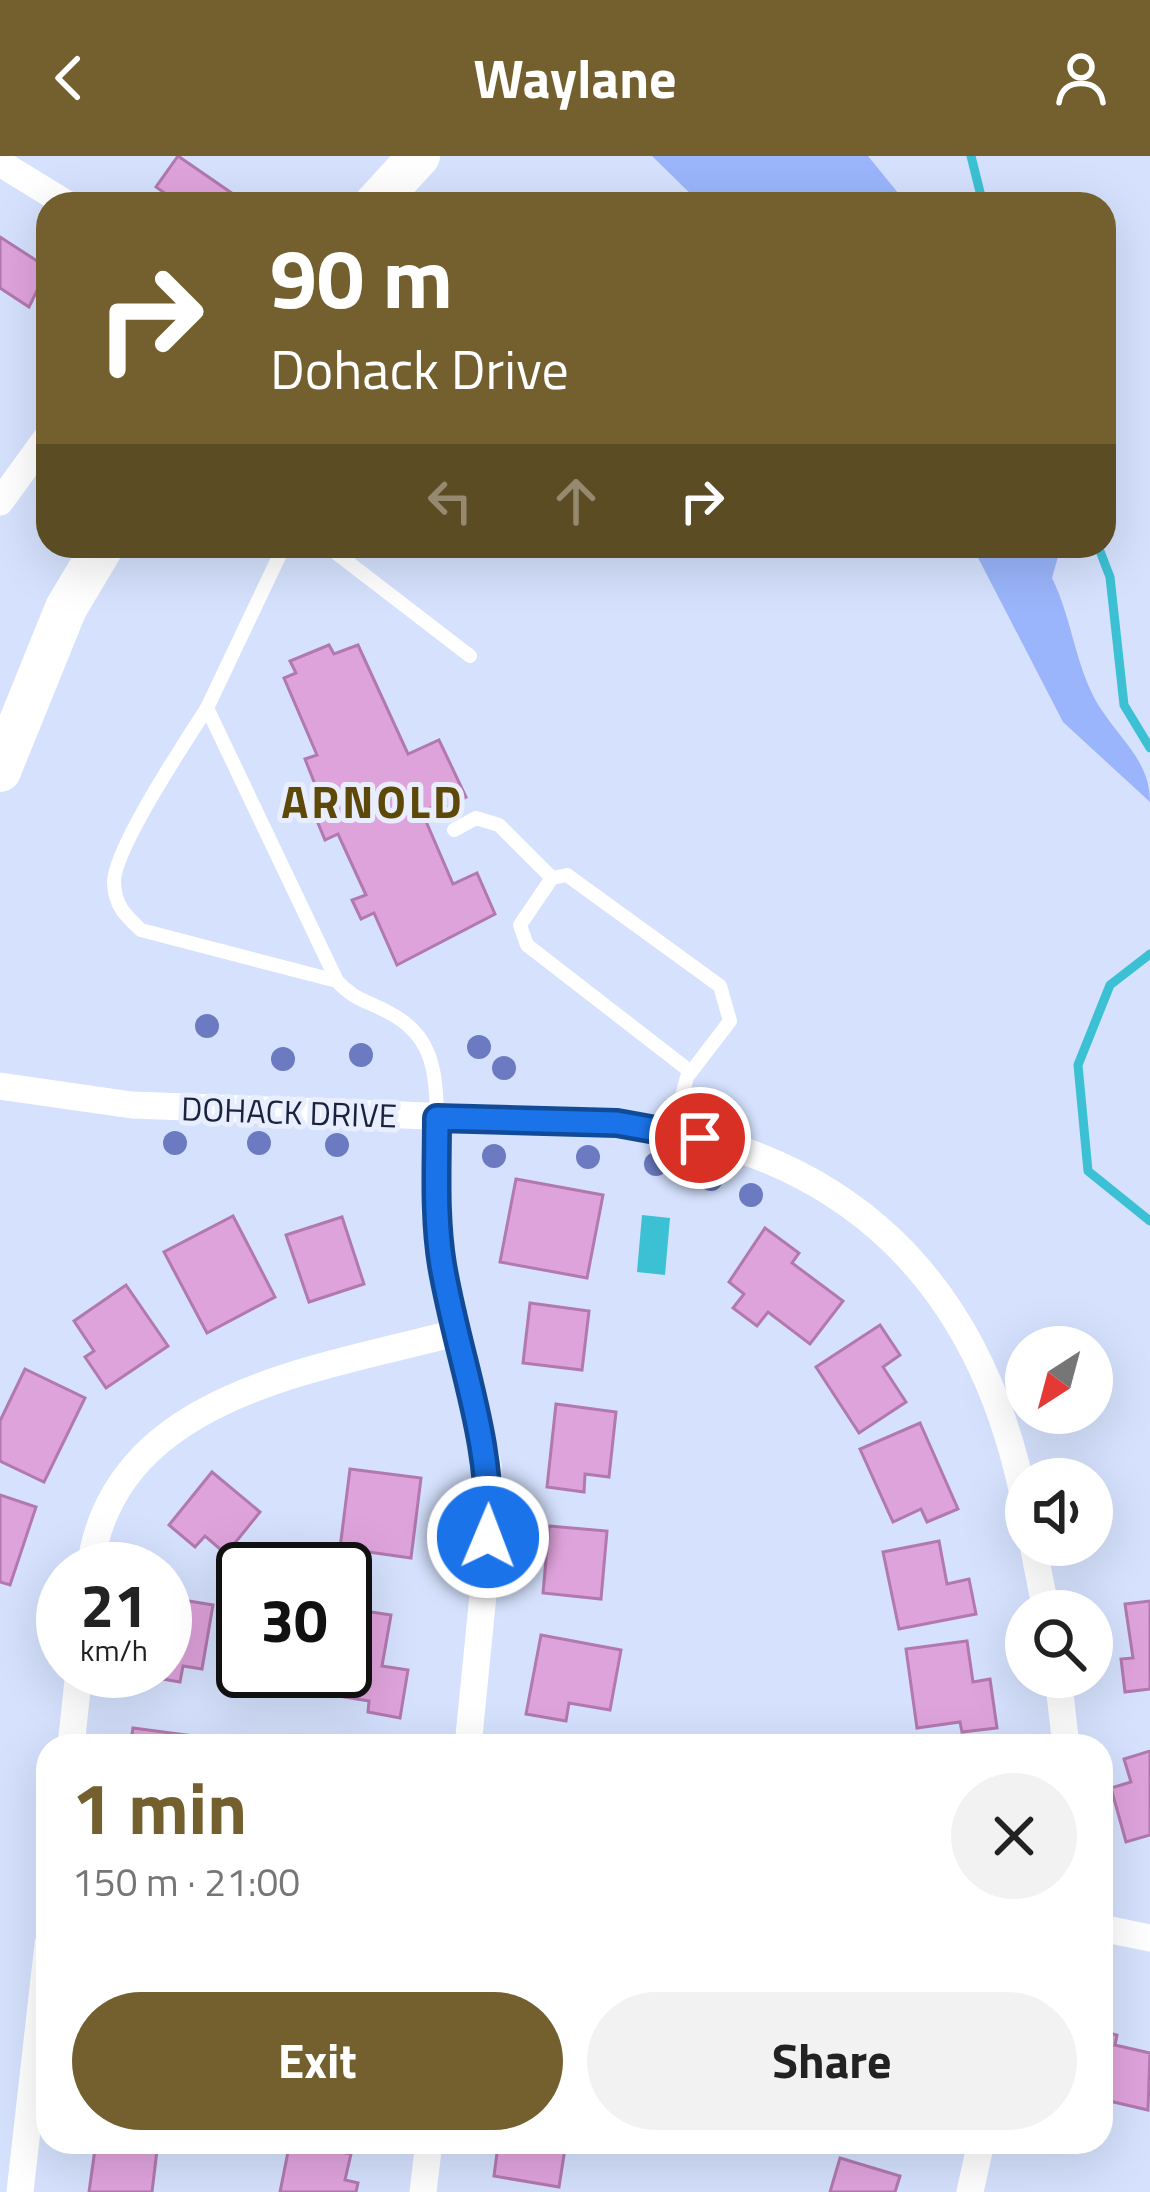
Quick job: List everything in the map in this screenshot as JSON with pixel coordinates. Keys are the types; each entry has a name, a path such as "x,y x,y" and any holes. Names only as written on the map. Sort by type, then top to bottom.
{"main road":[{"path":"386,192 419,156"},
{"path":"0,771 66,608 96,558"}],"street":[{"path":"0,163 47,192"},
{"path":"0,502 36,452"},
{"name":"DOHACK DRIVE","path":"0,1087 132,1106 617,1123 673,1131 797,1171 834,1192 899,1247 932,1285 984,1366 1014,1458"},
{"path":"437,1118 435,1212 485,1440 490,1501 469,1734"},
{"path":"97,1542 106,1511 122,1483 170,1431 208,1407 277,1380 458,1332"},
{"path":"71,1734 76,1698"},
{"path":"1060,1698 1065,1734"},
{"path":"1113,1930 1150,1938"},
{"path":"20,2192 36,2050"},
{"path":"423,2192 428,2154"},
{"path":"970,2192 978,2154"}],"lane":[{"path":"278,558 207,708 152,797 113,878 118,910 141,930 337,981"},
{"path":"343,558 470,656"},
{"path":"207,708 337,981 350,997 417,1030 434,1059 437,1118"},
{"path":"454,830 476,818 499,825 552,878"},
{"path":"673,1131 691,1072 730,1021 720,986 567,874 552,878 520,926 527,945 691,1072"}],"shaded area":[{"path":"652,156 868,156 897,192 689,192"},
{"path":"978,558 1058,558 1052,578 1081,664 1094,697 1140,764 1150,802 1063,722"},
{"path":"642,1215 670,1218 665,1275 637,1272"}],"building":[{"path":"178,156 230,192 163,192 156,187"},
{"path":"0,237 36,260 36,293 29,307 0,288"},
{"path":"329,645 334,654 358,645 408,754 439,740 466,797 433,815 430,808 422,812 453,884 477,873 495,914 397,965 374,913 361,919 352,900 366,895 338,834 325,840 313,811 324,807 305,759 317,755 284,678 296,673 290,661"},
{"path":"516,1179 603,1195 587,1278 500,1262"},
{"path":"233,1216 275,1297 207,1333 164,1252"},
{"path":"342,1217 364,1284 309,1302 286,1235"},
{"path":"765,1228 799,1253 792,1263 843,1301 810,1344 768,1312 757,1326 733,1308 744,1294 729,1282"},
{"path":"126,1285 168,1346 106,1388 85,1357 94,1351 74,1321"},
{"path":"530,1303 589,1311 582,1370 523,1363"},
{"path":"880,1325 900,1355 883,1367 906,1402 859,1433 816,1367"},
{"path":"25,1369 85,1398 44,1482 0,1461 0,1421"},
{"path":"556,1404 616,1412 609,1477 585,1474 584,1492 547,1487"},
{"path":"920,1423 958,1509 927,1522 921,1509 893,1522 860,1449"},
{"path":"350,1469 421,1478 411,1558 372,1553 372,1542 341,1542"},
{"path":"212,1472 260,1512 236,1542 216,1545 205,1536 195,1547 169,1525"},
{"path":"0,1495 36,1507 10,1585 0,1582"},
{"path":"549,1526 607,1531 601,1599 543,1593"},
{"path":"939,1541 947,1584 969,1579 976,1614 899,1629 883,1552"},
{"path":"1150,1601 1150,1689 1125,1692 1121,1659 1133,1658 1125,1604"},
{"path":"192,1602 213,1605 202,1669 192,1667"},
{"path":"372,1612 391,1615 382,1666 408,1670 400,1718 368,1712 369,1701 351,1698 372,1698"},
{"path":"541,1635 621,1650 610,1710 569,1703 566,1721 526,1714"},
{"path":"967,1641 973,1682 990,1679 997,1728 962,1732 960,1722 917,1728 906,1649"},
{"path":"133,1728 179,1734 132,1734"},
{"path":"1150,1751 1150,1835 1126,1842 1113,1795 1113,1787 1131,1782 1124,1759"},
{"path":"1113,2034 1117,2035 1115,2045 1150,2053 1148,2110 1113,2102"},
{"path":"94,2154 157,2154 152,2192 89,2192"},
{"path":"288,2154 351,2154 345,2180 358,2183 356,2192 280,2192"},
{"path":"497,2154 564,2154 559,2187 494,2176"},
{"path":"840,2158 900,2176 895,2192 830,2192"}],"waterway":[{"path":"971,156 980,192"},
{"path":"1103,558 1110,577 1124,705 1150,748"},
{"path":"1150,954 1110,985 1078,1065 1088,1171 1150,1221"}],"district":[{"name":"ARNOLD","path":"373,802"}],"route":[{"path":"488,1537 485,1440 442,1269 435,1212 437,1118 617,1123 700,1138"}]}
